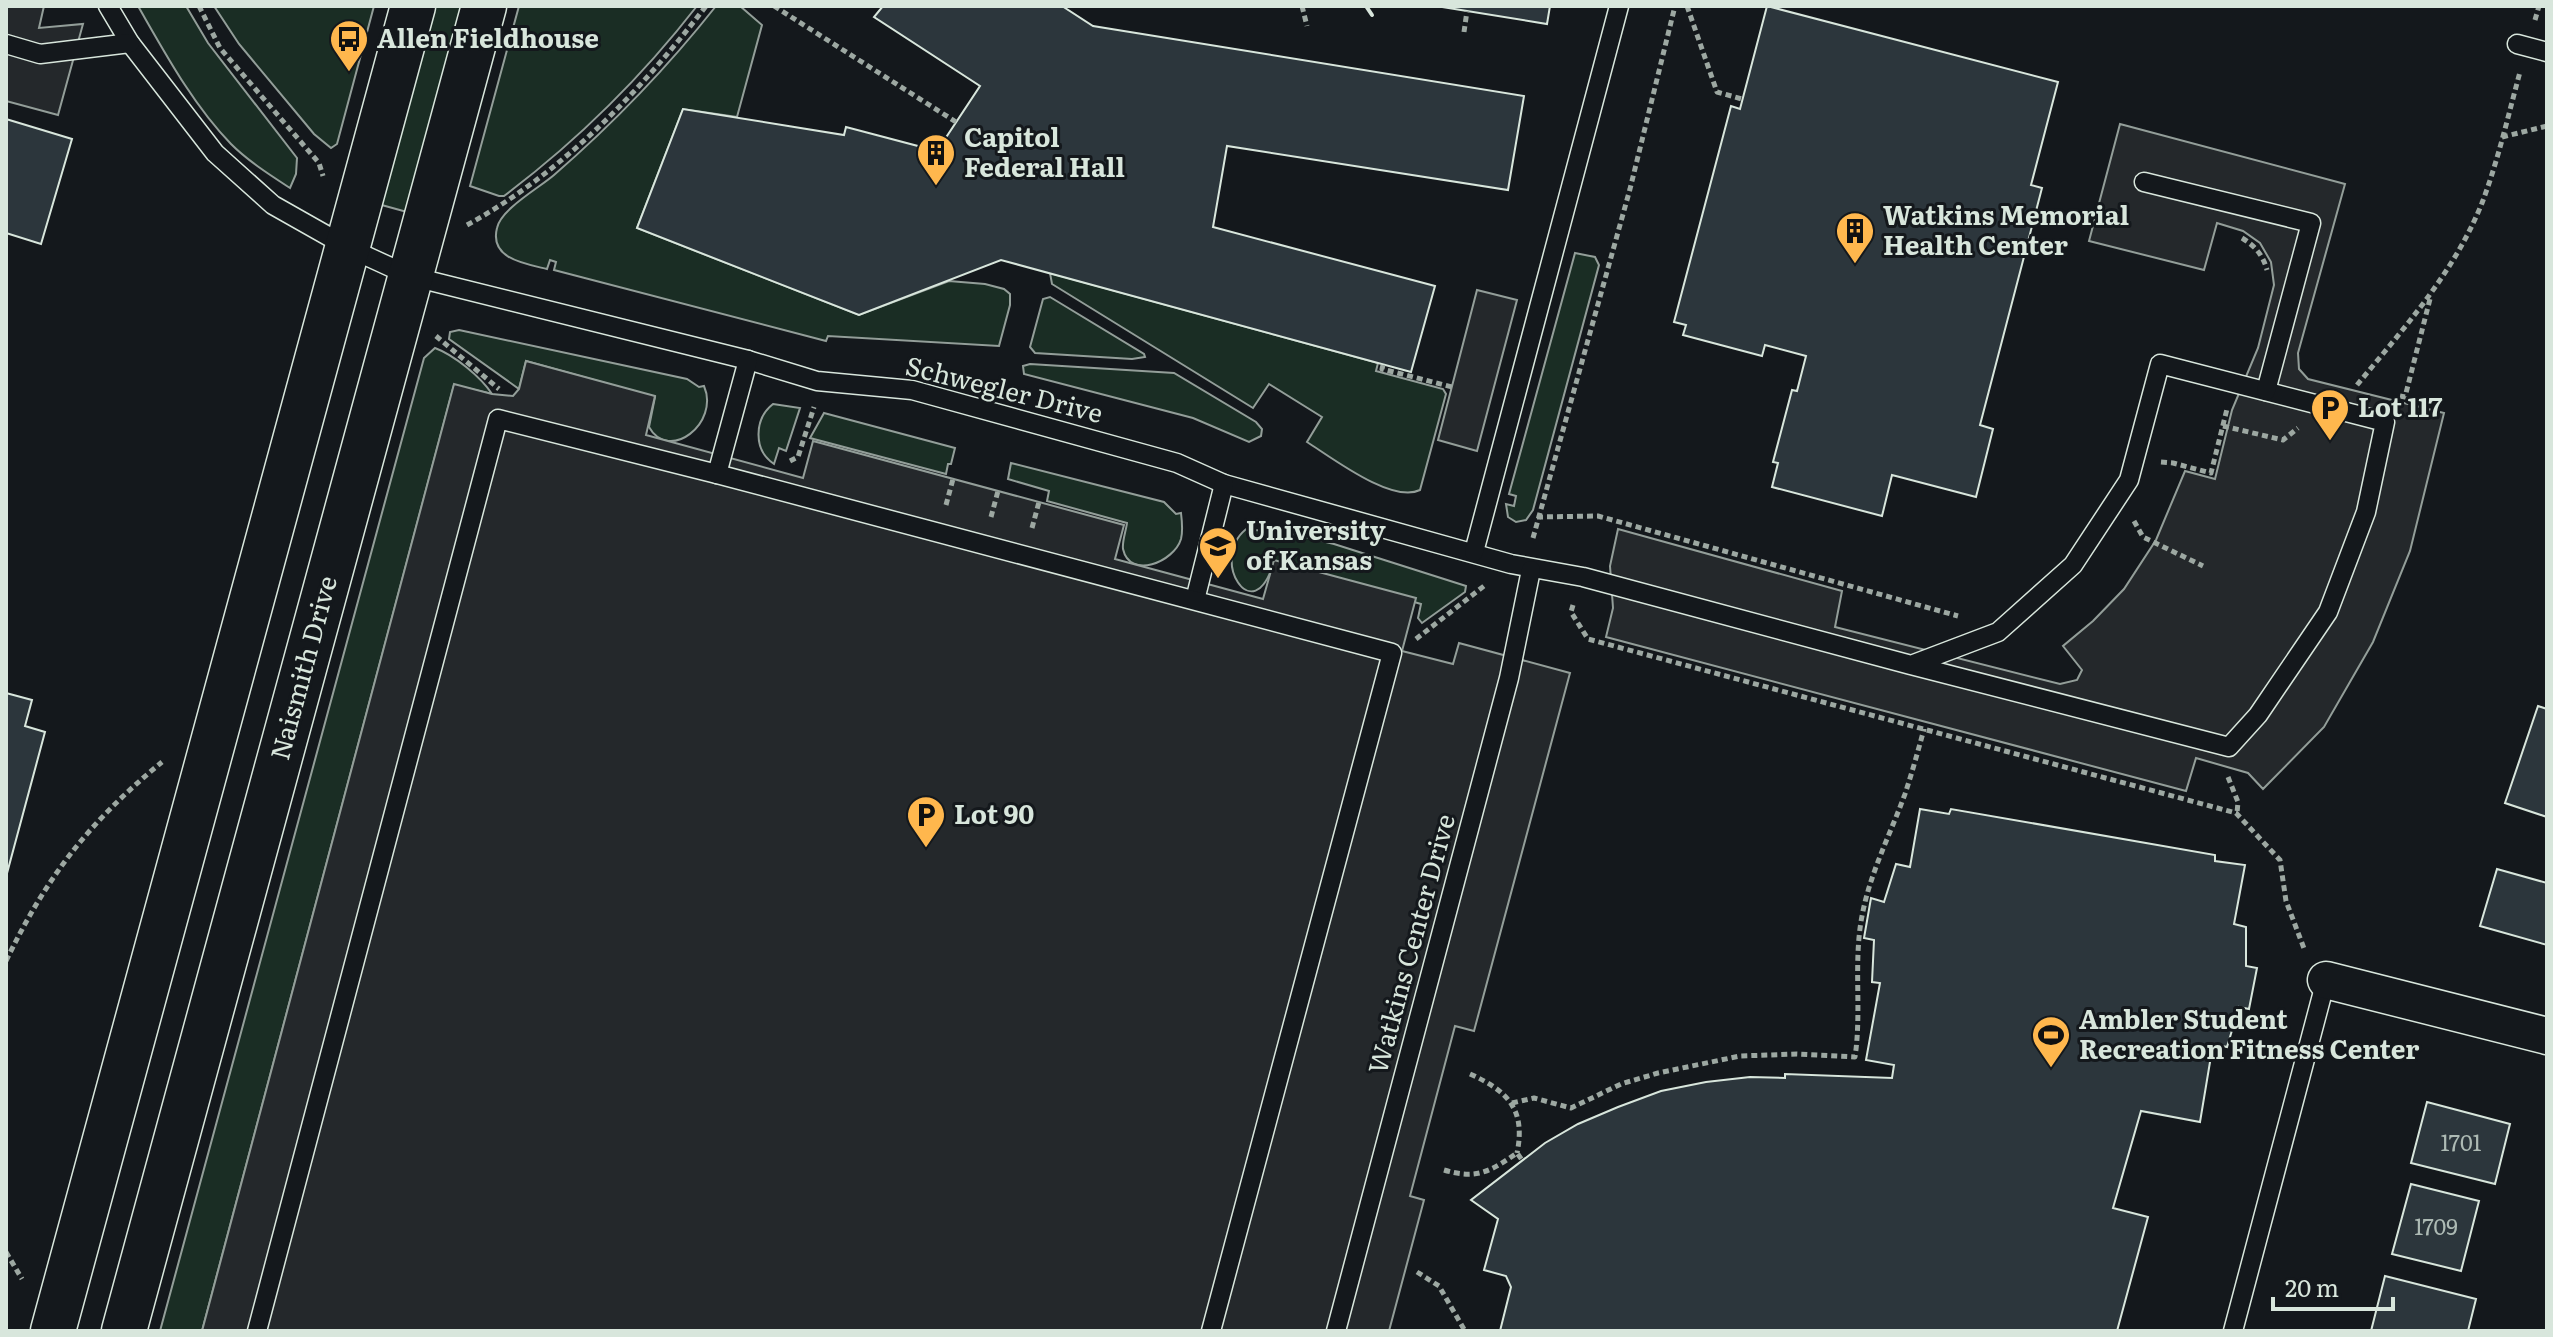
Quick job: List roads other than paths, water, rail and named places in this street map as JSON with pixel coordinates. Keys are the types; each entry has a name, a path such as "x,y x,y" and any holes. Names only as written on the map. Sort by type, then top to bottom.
{"street":[{"path":"53,1331 413,6"},
{"name":"Naismith Drive","path":"124,1331 484,6"},
{"path":"2326,980 2547,1036"}],"lane":[{"name":"Schwegler Drive","path":"108,6 130,43 174,104 215,153 273,205 349,248 410,276 748,360 817,381 912,390 1177,463 1224,484 1531,570 1583,577 2229,747 2258,715 2328,612 2366,512 2385,422 2266,391"},
{"path":"1474,552 1619,6"},
{"path":"6,44 40,54 130,43"},
{"path":"2522,45 2547,52"},
{"path":"1911,665 1998,632 2073,565 2129,480 2160,364 2266,391 2311,223 2144,182"},
{"path":"717,474 748,360"},
{"path":"257,1331 498,419 1392,653 1211,1331"},
{"path":"1195,600 1224,484"},
{"name":"Watkins Center Drive","path":"1336,1331 1509,678 1531,570"},
{"path":"2233,1331 2326,980"}],"place":[{"name":"Allen Fieldhouse","path":"349,73"},
{"name":"Capitol Federal Hall","path":"936,187"},
{"name":"Watkins Memorial Health Center","path":"1855,265"},
{"name":"Lot 117","path":"2330,442"},
{"name":"University of Kansas","path":"1218,580"},
{"name":"Lot 90","path":"926,849"},
{"name":"Ambler Student Recreation Fitness Center","path":"2051,1069"}]}
